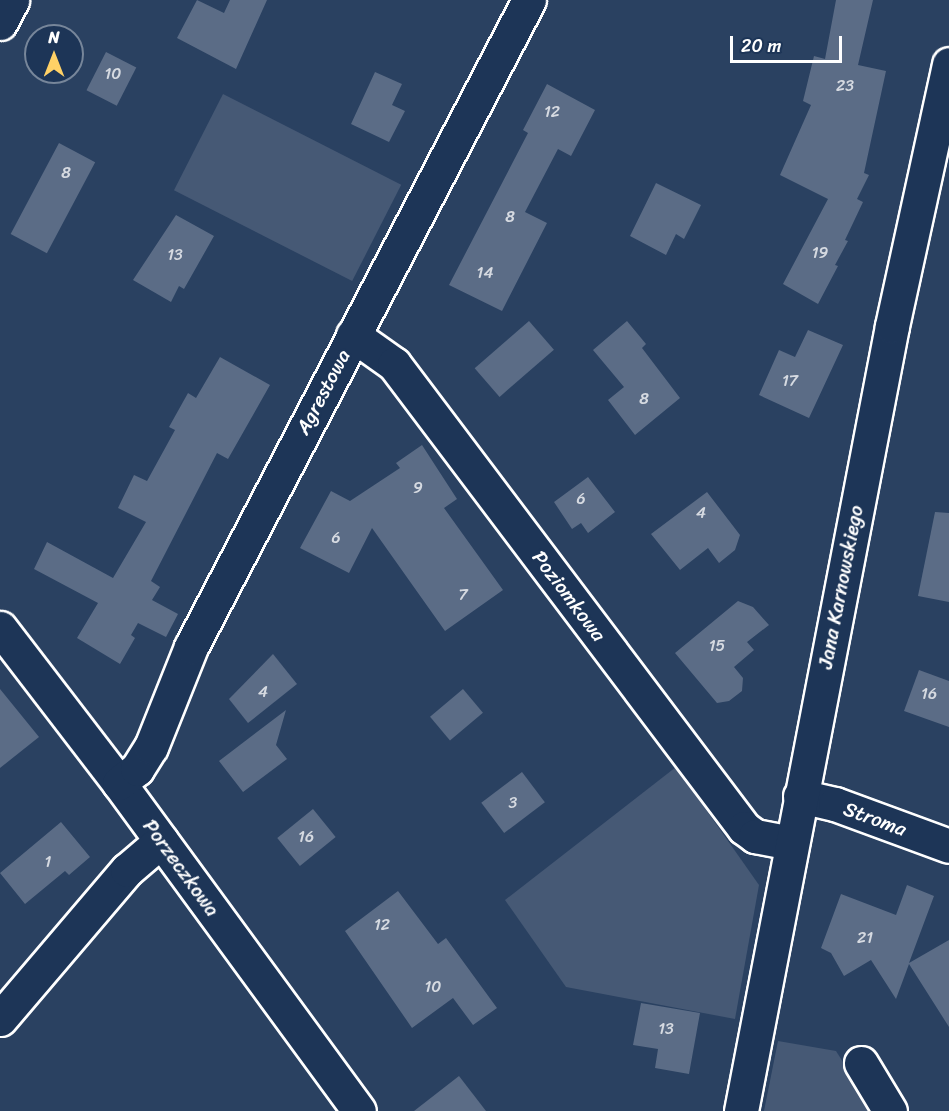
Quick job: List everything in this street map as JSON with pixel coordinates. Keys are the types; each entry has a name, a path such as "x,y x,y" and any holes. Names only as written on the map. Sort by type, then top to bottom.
{"street":[{"path":"0,23 12,0"},
{"name":"Agrestowa","path":"119,783 137,769 151,747 190,646 529,0"},
{"name":"Jana Karnowskiego","path":"741,1111 890,338 949,64"},
{"name":"Poziomkowa","path":"353,335 394,364 744,828 755,836 791,843"},
{"name":"Porzeczkowa","path":"0,628 119,783 359,1111"},
{"name":"Stroma","path":"800,796 835,804 949,846"},
{"path":"0,1019 127,870 161,841"},
{"path":"861,1062 890,1111"}],"shaded area":[{"path":"223,94 401,185 352,281 174,190"},
{"path":"676,767 759,885 735,1019 566,987 505,900"},
{"path":"778,1041 836,1051 874,1111 764,1111"}],"building":[{"path":"197,0 224,13 230,0 267,0 236,69 177,38"},
{"path":"836,0 873,0 858,65 886,71 864,173 869,175 857,199 863,202 845,240 848,241 835,265 838,266 818,304 783,284 828,199 780,175 811,105 803,101 814,56 825,59"},
{"path":"106,52 136,67 117,106 86,90"},
{"path":"375,72 402,84 392,105 405,111 389,142 351,124"},
{"path":"547,84 595,110 571,156 558,149 525,212 547,223 502,311 449,285 528,133 523,130"},
{"path":"59,143 95,162 47,253 11,234"},
{"path":"656,183 701,205 684,239 676,234 666,255 630,236"},
{"path":"176,215 214,236 184,289 179,286 171,302 133,280"},
{"path":"529,321 554,350 500,397 475,368"},
{"path":"627,321 646,344 642,348 680,398 635,435 608,400 624,387 593,350"},
{"path":"808,330 843,345 809,418 759,395 779,350 795,357"},
{"path":"220,357 270,385 228,459 217,453 151,581 160,587 152,600 178,614 166,637 138,623 131,635 135,638 120,664 77,638 98,603 34,569 47,542 113,578 146,522 118,508 134,475 147,481 175,430 169,427 188,393 196,398"},
{"path":"422,445 457,499 444,508 503,590 445,631 372,528 349,573 300,548 331,491 350,501 400,468 396,463"},
{"path":"588,477 615,512 588,533 581,523 572,529 554,502"},
{"path":"707,492 740,535 735,550 719,563 708,548 680,570 651,534"},
{"path":"935,512 949,513 949,602 918,596"},
{"path":"738,601 753,607 769,625 747,642 754,650 734,667 743,678 742,691 729,701 717,703 675,653"},
{"path":"273,654 297,684 248,723 229,699"},
{"path":"919,670 949,681 949,727 904,711"},
{"path":"0,689 39,737 0,768"},
{"path":"463,689 483,713 450,740 430,717"},
{"path":"286,710 276,745 287,759 243,792 219,761"},
{"path":"522,772 545,802 504,833 481,803"},
{"path":"313,809 336,837 300,866 277,838"},
{"path":"61,822 90,857 69,875 65,871 25,904 0,873"},
{"path":"907,885 934,896 909,963 949,940 949,1027 909,964 896,999 871,960 844,976 831,953 821,948 841,894 896,915"},
{"path":"398,891 438,944 446,938 497,1008 473,1025 453,998 412,1028 345,931"},
{"path":"641,1003 700,1013 689,1074 655,1068 658,1049 633,1045"},
{"path":"459,1076 486,1111 414,1111"}]}
